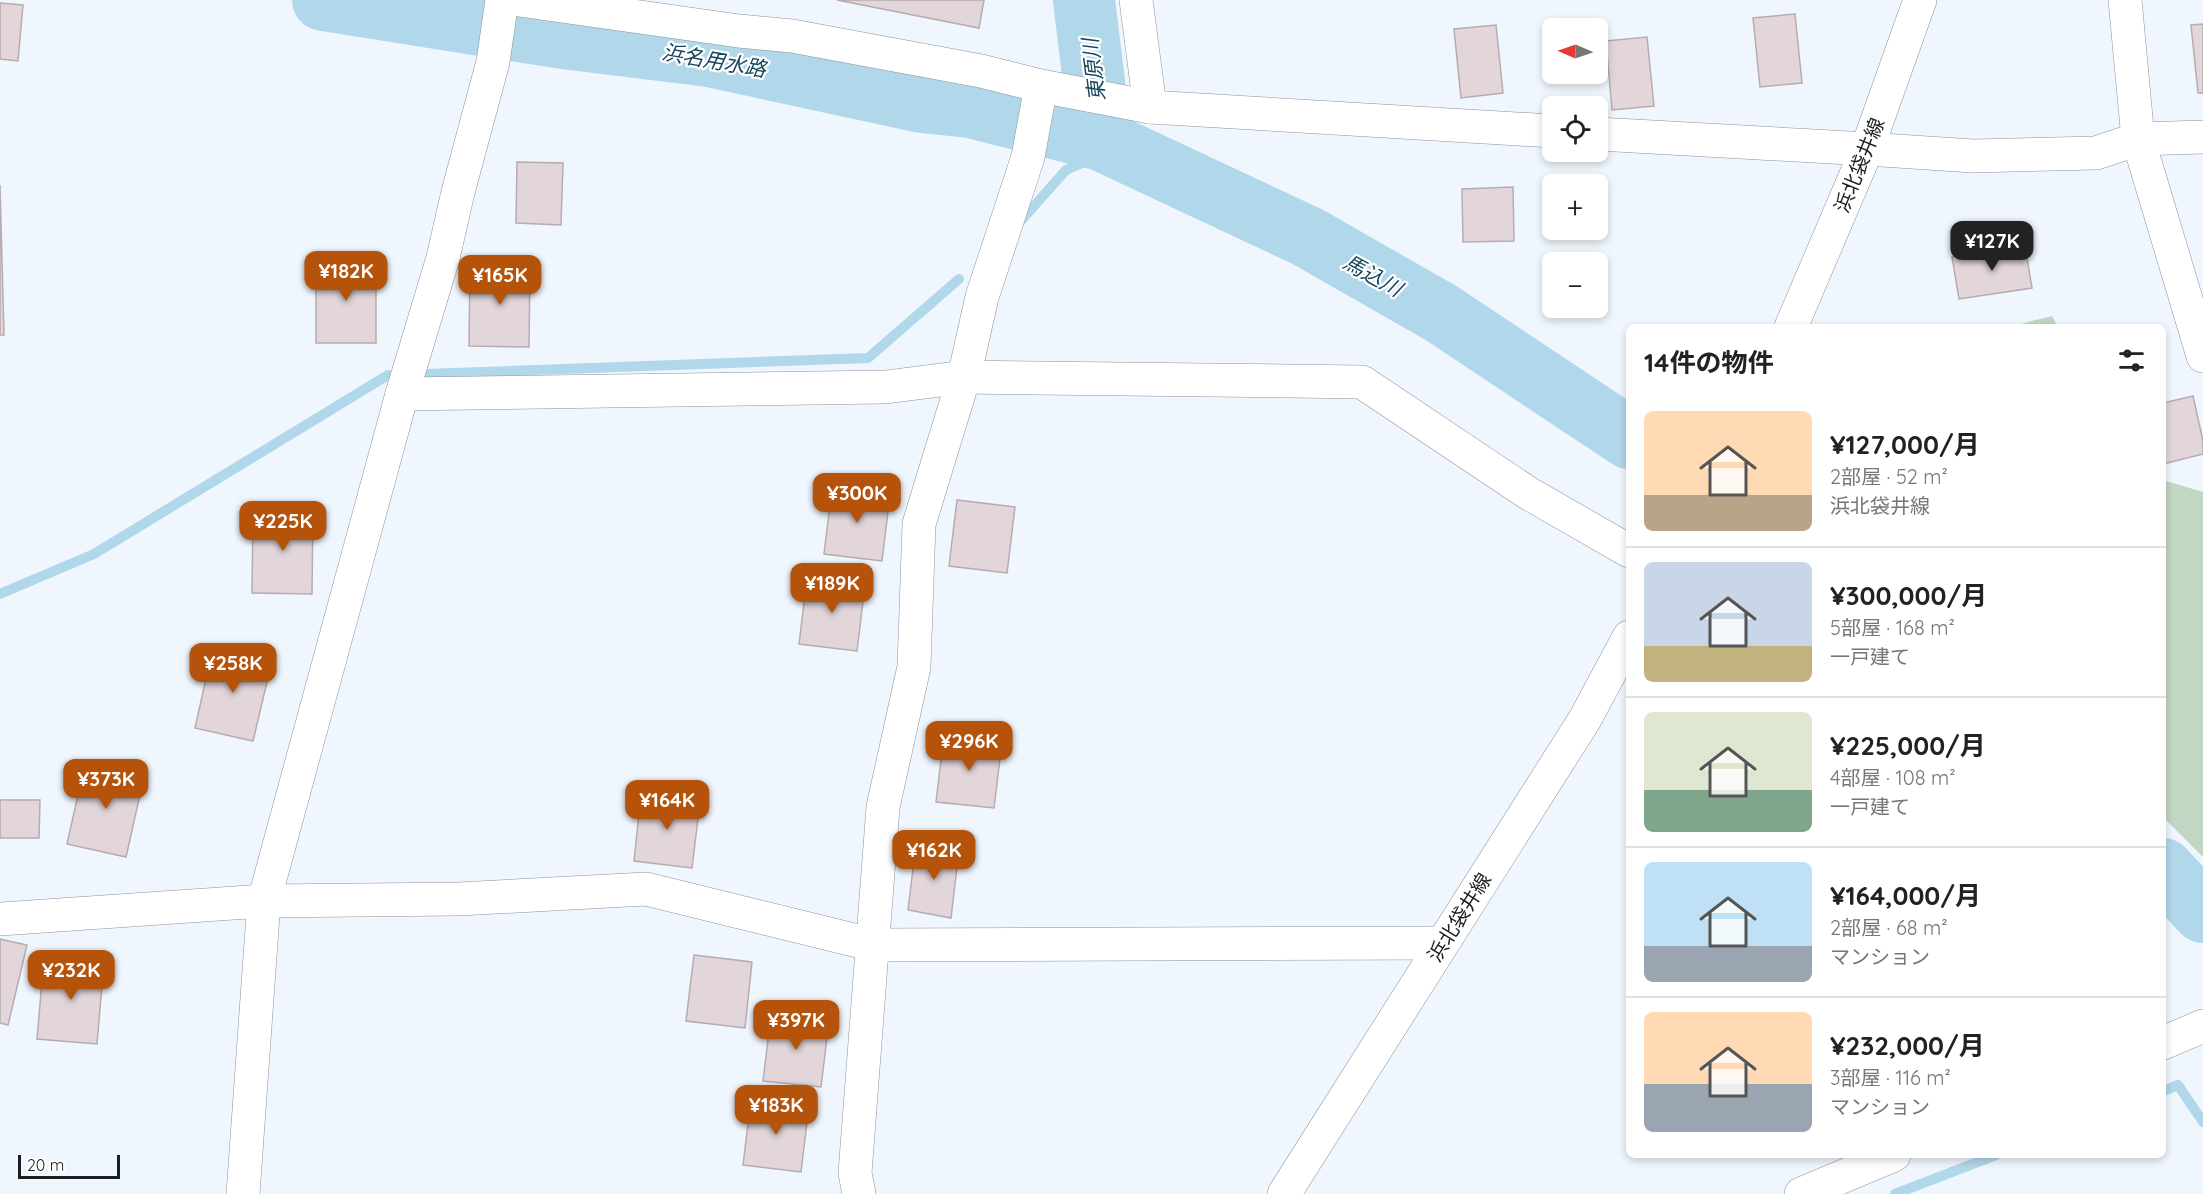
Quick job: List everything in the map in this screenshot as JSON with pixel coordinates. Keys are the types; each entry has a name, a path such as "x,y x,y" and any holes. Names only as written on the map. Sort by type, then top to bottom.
{"street":[{"path":"1136,0 1150,107"},
{"name":"浜北袋井線","path":"1792,324 1867,149 1920,0"},
{"path":"2125,0 2138,139 2203,356"},
{"path":"243,1194 264,901 402,394 443,258 507,7 792,36 981,70 1039,99 1542,130"},
{"path":"859,1194 855,1173 883,807 914,668 920,524 964,377 982,297 1028,157 1039,99"},
{"path":"1608,135 1973,156 2096,153 2138,139 2203,137"},
{"path":"402,394 886,387 964,377 1362,382 1528,493 1626,549"},
{"name":"浜北袋井線","path":"1284,1194 1585,719 1626,643"},
{"path":"0,918 264,901 459,899 646,889 874,945 1442,944"},
{"path":"2166,1042 2203,1026"},
{"path":"1801,1194 1887,1158"}],"green space":[{"path":"2052,316 2056,324 2021,324"},
{"path":"2166,481 2203,492 2203,857 2166,820"}],"building":[{"path":"837,0 984,0 979,28"},
{"path":"0,3 23,5 18,61 0,59"},
{"path":"1795,14 1802,83 1760,87 1753,18"},
{"path":"2203,24 2203,93 2198,93 2191,25"},
{"path":"1496,25 1503,93 1461,98 1454,29"},
{"path":"1647,37 1654,106 1612,110 1608,41"},
{"path":"517,162 563,163 561,225 516,223"},
{"path":"0,185 4,335 0,335"},
{"path":"1513,187 1514,241 1463,242 1462,189"},
{"path":"2025,246 2032,288 1959,299 1952,257"},
{"path":"316,261 376,261 376,343 316,343"},
{"path":"470,264 530,265 529,347 469,346"},
{"path":"2193,396 2203,441 2203,454 2166,463 2166,402"},
{"path":"832,488 890,495 882,561 824,554"},
{"path":"957,500 1015,507 1007,573 949,566"},
{"path":"253,511 313,511 312,594 252,593"},
{"path":"807,578 865,585 857,651 799,644"},
{"path":"213,647 272,661 253,741 195,728"},
{"path":"944,735 1002,742 994,808 936,802"},
{"path":"85,764 144,777 126,857 67,844"},
{"path":"641,795 700,802 692,868 634,861"},
{"path":"0,800 40,800 39,838 0,838"},
{"path":"916,844 959,850 951,918 908,910"},
{"path":"0,939 27,945 8,1025 0,1023"},
{"path":"694,955 752,962 745,1028 686,1021"},
{"path":"44,958 104,962 97,1044 37,1039"},
{"path":"771,1015 829,1021 821,1087 763,1081"},
{"path":"751,1099 809,1106 801,1172 743,1165"}],"waterway":[{"name":"浜名用水路","path":"323,0 563,38 709,56 922,102 970,107 1101,140 1308,237 1441,313 1626,436"},
{"name":"東原川","path":"1084,0 1101,140"},
{"path":"1018,224 1066,170 1096,157 1101,140"},
{"path":"426,374 868,358 959,279"},
{"path":"0,594 94,554 388,375"},
{"name":"馬込川","path":"2166,872 2203,912"},
{"path":"2166,1090 2178,1085 2203,1122"},
{"path":"1895,1194 1988,1158"}]}
